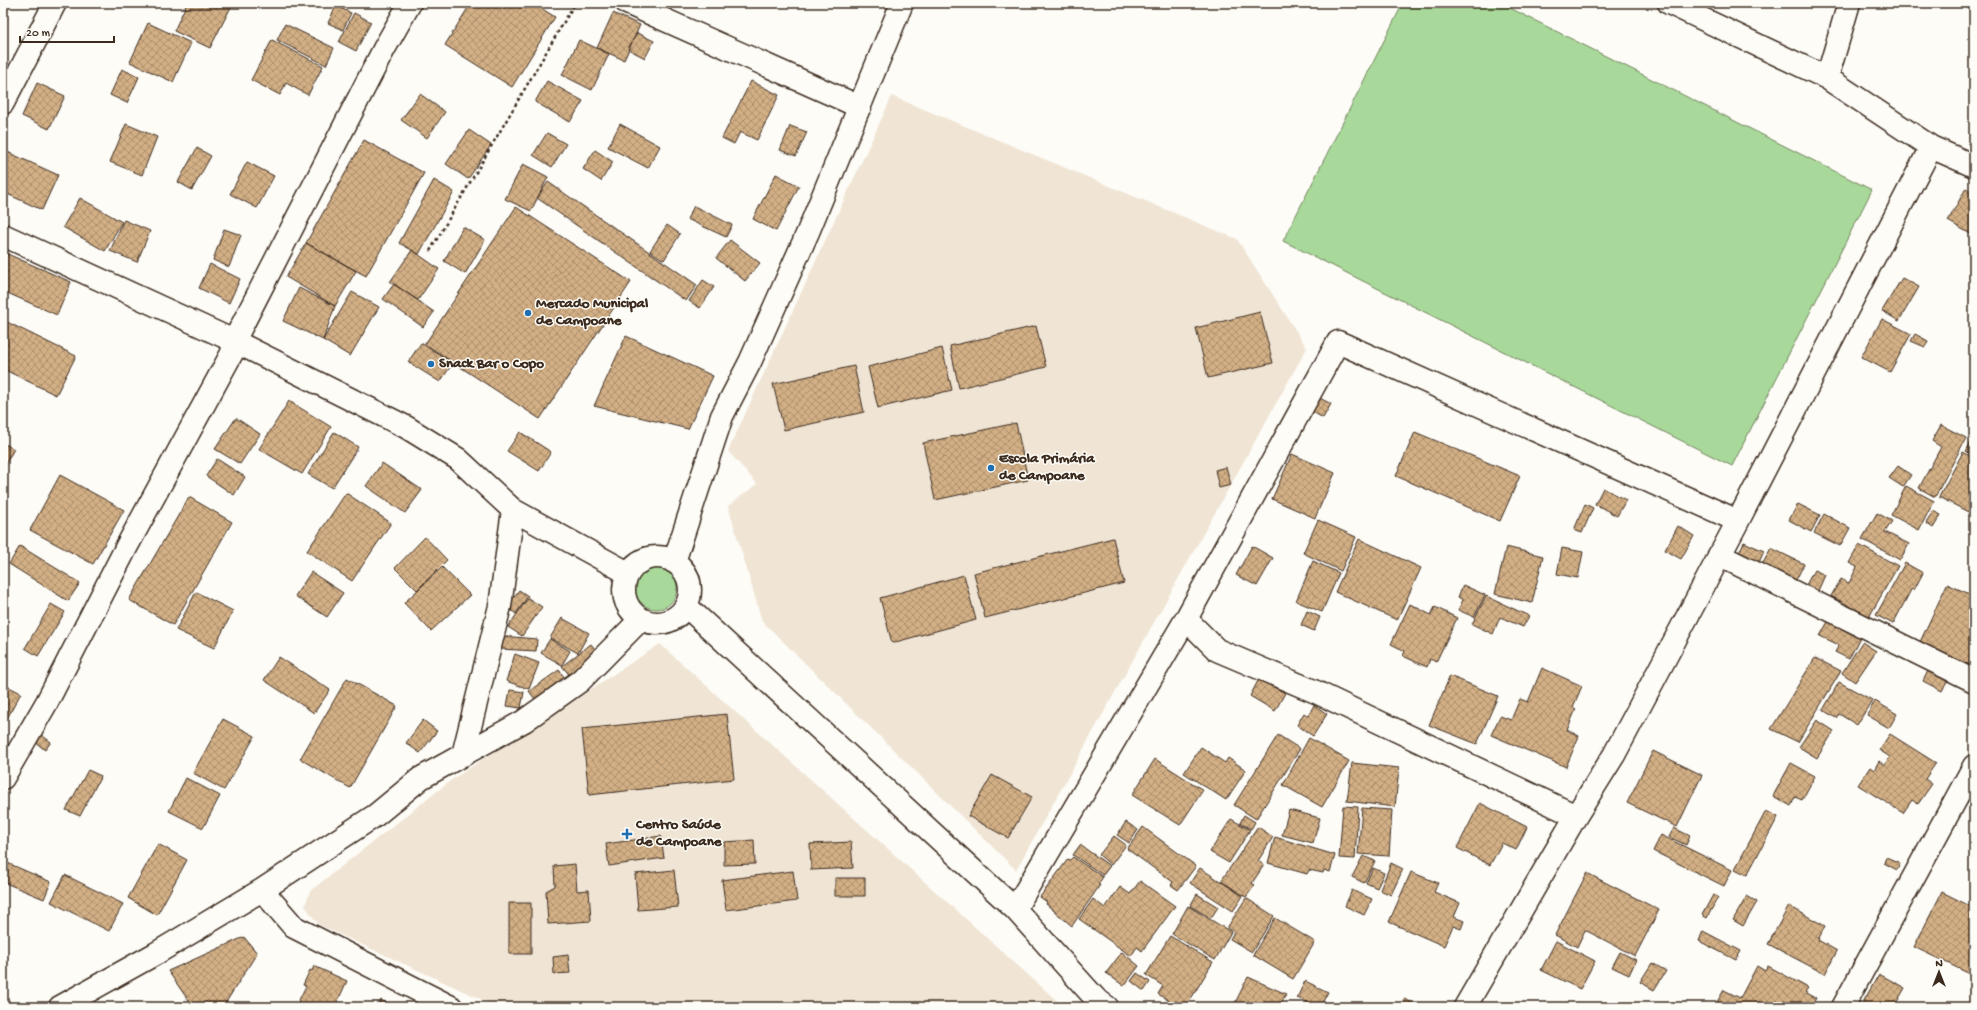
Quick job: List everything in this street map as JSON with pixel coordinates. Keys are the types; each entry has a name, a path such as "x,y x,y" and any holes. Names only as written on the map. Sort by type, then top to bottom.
{"street":[{"path":"3,103 55,3"},
{"path":"3,778 47,702 127,546 232,353 234,341 380,56 410,3"},
{"path":"627,3 860,107"},
{"path":"674,562 722,416 750,362 860,107 902,3"},
{"path":"1669,3 1827,78 1931,146 1974,166"},
{"path":"1827,78 1849,3"},
{"path":"1465,1007 1576,816 1614,755 1718,555 1738,521 1931,146"},
{"path":"3,234 234,341 406,427 458,459 513,510 628,573"},
{"path":"1015,909 1186,619 1338,342 1738,521"},
{"path":"463,755 500,606 513,510"},
{"path":"1718,555 1974,681"},
{"path":"649,558 662,558 674,562 683,571 688,582 689,594 686,606 678,616 666,621 654,623 641,619 631,611 625,599 624,586 628,573 637,564 649,558"},
{"path":"686,606 1015,909 1098,1004"},
{"path":"60,1007 155,954 262,890 376,815 421,778 524,721 580,681 641,619"},
{"path":"1186,619 1217,650 1316,692 1576,816"},
{"path":"1843,1007 1974,766"},
{"path":"262,890 294,927 451,1007"}],"path":[{"path":"430,251 575,3"}],"shaded area":[{"name":"Escola Primária de Campoane","path":"892,96 1237,239 1307,348 1016,870 762,621 728,506 757,484 728,451"},
{"name":"Centro Saúde de Campoane","path":"660,644 1064,1007 498,1007 319,925 305,906 310,891 454,778"}],"green space":[{"path":"1403,3 1500,3 1872,190 1732,466 1283,241"},
{"path":"652,567 660,567 671,573 677,584 677,592 671,603 660,609 652,609 641,603 635,592 635,584 641,573"}],"building":[{"path":"187,3 227,3 232,5 210,48 174,31"},
{"path":"471,3 533,3 555,17 512,87 445,45"},
{"path":"336,6 351,13 343,30 328,23"},
{"path":"354,13 371,22 356,51 339,42"},
{"path":"613,13 640,25 624,60 597,48"},
{"path":"148,23 191,43 173,82 130,62"},
{"path":"285,24 334,48 326,65 277,40"},
{"path":"637,33 654,41 645,58 628,49"},
{"path":"272,40 323,66 308,95 286,83 280,95 251,80"},
{"path":"579,40 609,54 592,90 562,75"},
{"path":"122,69 139,77 127,103 110,95"},
{"path":"547,81 583,101 570,122 535,102"},
{"path":"751,81 779,95 757,140 740,132 734,144 722,138"},
{"path":"37,83 65,96 49,129 22,116"},
{"path":"420,94 445,112 427,138 401,120"},
{"path":"126,124 157,137 142,175 110,162"},
{"path":"620,124 660,146 648,168 608,147"},
{"path":"790,126 807,132 796,156 780,150"},
{"path":"469,130 491,145 468,179 446,164"},
{"path":"547,133 566,144 552,167 533,155"},
{"path":"364,140 424,173 366,276 306,243"},
{"path":"197,148 211,156 192,190 178,182"},
{"path":"3,150 58,175 42,210 3,192"},
{"path":"595,150 613,162 601,181 583,169"},
{"path":"247,162 274,176 257,208 230,194"},
{"path":"523,164 548,177 531,211 505,199"},
{"path":"776,174 799,186 776,231 753,219"},
{"path":"434,180 454,192 419,254 399,243"},
{"path":"548,182 697,285 686,301 537,198"},
{"path":"1966,188 1974,193 1974,236 1948,221"},
{"path":"80,198 122,222 105,251 63,227"},
{"path":"694,206 732,225 726,237 687,219"},
{"name":"Mercado Municipal de Campoane","path":"516,207 631,282 540,419 425,344"},
{"path":"124,220 150,231 137,262 110,251"},
{"path":"667,225 680,234 664,260 650,251"},
{"path":"463,227 485,240 465,274 444,261"},
{"path":"224,229 241,235 229,267 213,260"},
{"path":"730,240 760,263 745,281 716,258"},
{"path":"306,243 356,271 335,306 286,277"},
{"path":"412,250 439,269 418,300 390,282"},
{"path":"3,252 71,282 57,315 3,291"},
{"path":"210,264 240,279 229,303 199,288"},
{"path":"1902,278 1919,287 1899,321 1882,311"},
{"path":"703,280 714,287 700,308 689,301"},
{"path":"394,284 434,312 423,327 383,299"},
{"path":"299,288 335,306 323,340 283,321"},
{"path":"352,292 379,307 350,356 323,340"},
{"path":"1260,312 1273,363 1208,378 1196,328"},
{"path":"1882,319 1911,334 1890,372 1861,357"},
{"path":"3,320 76,356 56,395 3,369"},
{"path":"1036,326 1046,367 959,388 950,346"},
{"path":"1915,334 1928,341 1925,347 1911,341"},
{"path":"626,336 713,376 688,429 594,406"},
{"path":"421,343 453,363 440,382 408,362"},
{"path":"942,348 952,390 878,408 868,367"},
{"path":"854,366 864,412 784,430 773,384"},
{"path":"1318,397 1331,404 1323,418 1311,411"},
{"path":"289,401 331,427 302,474 259,449"},
{"path":"236,418 260,434 240,464 215,449"},
{"path":"1016,423 1028,480 935,500 923,443"},
{"path":"1941,425 1966,438 1935,497 1919,488 1941,447 1932,441"},
{"path":"334,432 358,447 332,488 308,474"},
{"path":"520,432 551,452 539,471 507,451"},
{"path":"1415,432 1520,476 1500,521 1396,476"},
{"path":"1974,437 1974,456 1966,451"},
{"path":"3,443 14,449 3,468"},
{"path":"1963,452 1974,458 1974,515 1939,497"},
{"path":"1292,454 1335,473 1315,518 1272,499"},
{"path":"217,459 245,477 234,495 206,476"},
{"path":"382,463 422,490 405,513 366,486"},
{"path":"1898,466 1911,475 1903,487 1889,478"},
{"path":"1226,467 1231,485 1219,488 1215,470"},
{"path":"60,475 124,510 93,564 30,530"},
{"path":"1906,486 1934,501 1919,530 1891,515"},
{"path":"1603,488 1626,500 1617,516 1595,504"},
{"path":"346,493 391,523 352,581 307,551"},
{"path":"189,497 232,522 173,625 129,600"},
{"path":"1585,504 1593,508 1582,533 1574,530"},
{"path":"1798,504 1820,515 1811,532 1789,520"},
{"path":"1933,511 1941,515 1933,528 1926,523"},
{"path":"1877,513 1892,521 1885,532 1909,544 1900,560 1862,539"},
{"path":"1824,514 1850,528 1840,546 1814,533"},
{"path":"1318,520 1356,537 1341,571 1303,553"},
{"path":"1678,526 1694,536 1681,559 1665,550"},
{"path":"425,537 447,560 417,590 395,568"},
{"path":"1113,538 1124,583 985,618 974,573"},
{"path":"1359,539 1421,568 1397,620 1335,592"},
{"path":"1744,542 1764,551 1757,567 1737,557"},
{"path":"1859,545 1898,566 1869,617 1831,596 1841,579 1849,583 1857,567 1849,563"},
{"path":"20,546 80,583 68,601 9,564"},
{"path":"1252,546 1273,558 1257,586 1236,575"},
{"path":"1506,547 1543,556 1532,603 1495,594"},
{"path":"1562,548 1583,552 1578,578 1557,574"},
{"path":"1771,548 1804,564 1793,586 1760,569"},
{"path":"1313,561 1339,573 1322,612 1296,601"},
{"path":"1905,563 1923,573 1914,590 1912,588 1893,624 1876,615"},
{"path":"442,567 470,595 431,631 404,603"},
{"path":"1814,570 1825,575 1817,593 1805,587"},
{"path":"311,572 343,593 327,617 295,596"},
{"path":"964,575 976,620 892,643 880,598"},
{"path":"1947,584 1974,596 1974,667 1920,642"},
{"path":"1463,585 1485,595 1474,617 1458,610 1463,600 1458,597"},
{"path":"519,590 528,596 516,614 507,607"},
{"path":"196,592 233,611 214,648 176,630"},
{"path":"1486,596 1529,616 1523,627 1500,617 1493,634 1472,624"},
{"path":"528,598 542,607 522,636 508,627"},
{"path":"51,604 65,612 38,656 25,648"},
{"path":"1410,604 1431,615 1435,607 1457,618 1436,662 1430,659 1427,667 1403,656 1405,651 1391,644"},
{"path":"1307,611 1320,617 1314,631 1301,625"},
{"path":"562,618 589,633 578,653 550,638"},
{"path":"1830,618 1862,633 1849,659 1835,652 1839,645 1820,636"},
{"path":"501,636 537,639 536,651 500,649"},
{"path":"550,639 570,651 562,665 541,653"},
{"path":"1862,642 1876,651 1855,682 1842,673"},
{"path":"591,644 600,655 572,678 562,666"},
{"path":"515,654 539,663 529,689 506,681"},
{"path":"279,657 330,690 314,713 264,680"},
{"path":"1815,658 1841,671 1798,742 1771,729"},
{"path":"1930,667 1949,677 1942,691 1923,681"},
{"path":"1542,668 1582,686 1573,707 1576,709 1567,730 1579,736 1566,767 1491,735 1500,716 1511,720 1520,699 1528,702"},
{"path":"559,670 570,685 540,706 529,691"},
{"path":"1450,676 1498,696 1477,744 1429,725"},
{"path":"347,678 397,706 350,788 300,759"},
{"path":"1259,679 1285,693 1275,711 1250,696"},
{"path":"1839,682 1872,700 1857,725 1839,714 1836,718 1823,710"},
{"path":"3,684 21,693 4,724 3,723"},
{"path":"510,690 524,692 521,708 507,706"},
{"path":"1875,701 1897,714 1889,728 1867,715"},
{"path":"1314,705 1327,714 1313,736 1297,725 1304,713 1308,716"},
{"path":"727,714 734,779 589,795 582,729"},
{"path":"223,719 255,736 224,790 193,773"},
{"path":"423,720 437,731 420,753 406,743"},
{"path":"1817,720 1834,731 1817,758 1799,747"},
{"path":"40,734 51,742 45,750 34,741"},
{"path":"1890,734 1936,763 1925,779 1932,784 1918,804 1912,800 1903,813 1858,785 1870,767 1874,770 1879,761 1884,765 1890,757 1879,750"},
{"path":"1278,735 1300,749 1256,819 1234,805"},
{"path":"1309,738 1349,761 1322,807 1283,785"},
{"path":"1201,747 1225,763 1228,758 1246,770 1226,800 1184,773"},
{"path":"1653,751 1702,775 1677,827 1627,803"},
{"path":"1155,759 1203,790 1180,825 1132,795"},
{"path":"1352,763 1399,768 1395,807 1347,801"},
{"path":"1791,763 1815,776 1802,800 1795,797 1791,806 1773,796"},
{"path":"88,770 101,776 80,816 66,810"},
{"path":"992,775 1032,797 1008,838 968,816"},
{"path":"186,778 220,796 203,828 169,811"},
{"path":"1480,803 1527,827 1516,850 1502,843 1490,865 1457,848"},
{"path":"1343,806 1358,807 1355,859 1339,858"},
{"path":"1362,808 1392,810 1389,856 1358,854"},
{"path":"1289,810 1320,818 1313,843 1282,835"},
{"path":"1766,811 1778,817 1747,875 1735,869"},
{"path":"1244,815 1255,822 1251,829 1240,823"},
{"path":"1231,819 1250,830 1229,863 1210,852"},
{"path":"1126,822 1138,830 1129,843 1117,835"},
{"path":"1143,827 1196,866 1178,890 1171,885 1173,882 1127,849"},
{"path":"1258,827 1273,837 1258,861 1264,865 1252,883 1255,885 1246,897 1221,881"},
{"path":"1674,828 1690,836 1686,845 1669,837"},
{"path":"1661,835 1732,870 1724,886 1653,851"},
{"path":"661,836 664,858 609,866 606,844"},
{"path":"1114,836 1126,845 1111,865 1099,855"},
{"path":"1275,837 1335,855 1330,872 1324,870 1323,873 1309,870 1307,874 1268,863"},
{"path":"754,840 755,864 724,865 724,842"},
{"path":"851,842 853,868 811,870 810,844"},
{"path":"158,844 187,860 157,915 128,898"},
{"path":"1080,845 1110,866 1103,875 1073,855"},
{"path":"1363,856 1375,861 1364,883 1352,877"},
{"path":"1073,857 1103,877 1098,884 1100,885 1072,926 1040,897 1068,859 1070,860"},
{"path":"1886,857 1900,863 1897,870 1884,863"},
{"path":"3,861 51,882 44,899 3,882"},
{"path":"1391,863 1403,869 1391,895 1380,890"},
{"path":"575,864 577,891 589,890 591,921 548,924 546,891 555,886 554,866"},
{"path":"1200,868 1243,896 1233,911 1190,883"},
{"path":"1373,868 1384,873 1377,888 1366,883"},
{"path":"674,870 678,907 638,910 635,874"},
{"path":"793,871 797,901 726,910 722,880"},
{"path":"1411,872 1438,883 1434,892 1460,903 1454,917 1464,921 1461,929 1453,926 1444,946 1389,922"},
{"path":"1587,873 1659,910 1635,956 1585,930 1577,947 1555,935"},
{"path":"65,875 123,904 109,931 51,902"},
{"path":"835,878 865,878 865,896 835,896"},
{"path":"1140,881 1175,906 1142,951 1137,947 1131,956 1079,919 1093,899 1105,908 1120,887 1130,894"},
{"path":"1352,890 1372,899 1364,915 1345,906"},
{"path":"1942,892 1974,908 1974,976 1914,947"},
{"path":"1197,894 1218,907 1211,918 1190,906"},
{"path":"1713,895 1718,897 1707,918 1702,915"},
{"path":"1747,896 1757,902 1743,926 1733,920"},
{"path":"1246,898 1274,916 1252,952 1230,939 1234,932 1227,928"},
{"path":"509,903 531,903 531,954 509,954"},
{"path":"1188,906 1231,932 1215,960 1172,934"},
{"path":"1789,906 1825,926 1818,940 1837,951 1825,974 1768,944"},
{"path":"1275,918 1315,942 1293,979 1253,955"},
{"path":"1703,931 1741,951 1736,960 1699,941"},
{"path":"1170,936 1213,962 1186,1007 1179,1007 1158,994 1163,986 1146,975"},
{"path":"244,937 257,953 223,1007 193,1007 168,971"},
{"path":"1556,941 1595,961 1580,989 1541,970"},
{"path":"1122,952 1139,966 1124,986 1106,973"},
{"path":"1620,952 1636,960 1629,975 1612,967"},
{"path":"568,955 570,973 554,974 553,957"},
{"path":"1652,963 1666,971 1654,990 1640,982"},
{"path":"314,966 347,981 335,1007 309,1007 298,1002 306,986 303,985 310,970 312,971"},
{"path":"1757,966 1765,971 1768,966 1808,988 1805,992 1816,998 1811,1007 1714,1007 1724,990 1740,998"},
{"path":"1137,973 1150,982 1144,991 1131,981"},
{"path":"1879,974 1905,988 1894,1007 1867,1007 1862,1004"},
{"path":"1248,977 1286,994 1280,1007 1233,1007"},
{"path":"1305,981 1328,992 1320,1007 1297,998"},
{"path":"1404,999 1422,1007 1400,1007"},
{"path":"381,1000 395,1007 378,1007"},
{"path":"1520,1003 1528,1007 1518,1007"}],"place":[{"name":"Mercado Municipal de Campoane","path":"528,313"},
{"name":"Snack Bar o Copo","path":"431,364"},
{"name":"Escola Primária de Campoane","path":"991,468"},
{"name":"Centro Saúde de Campoane","path":"627,834"}]}
